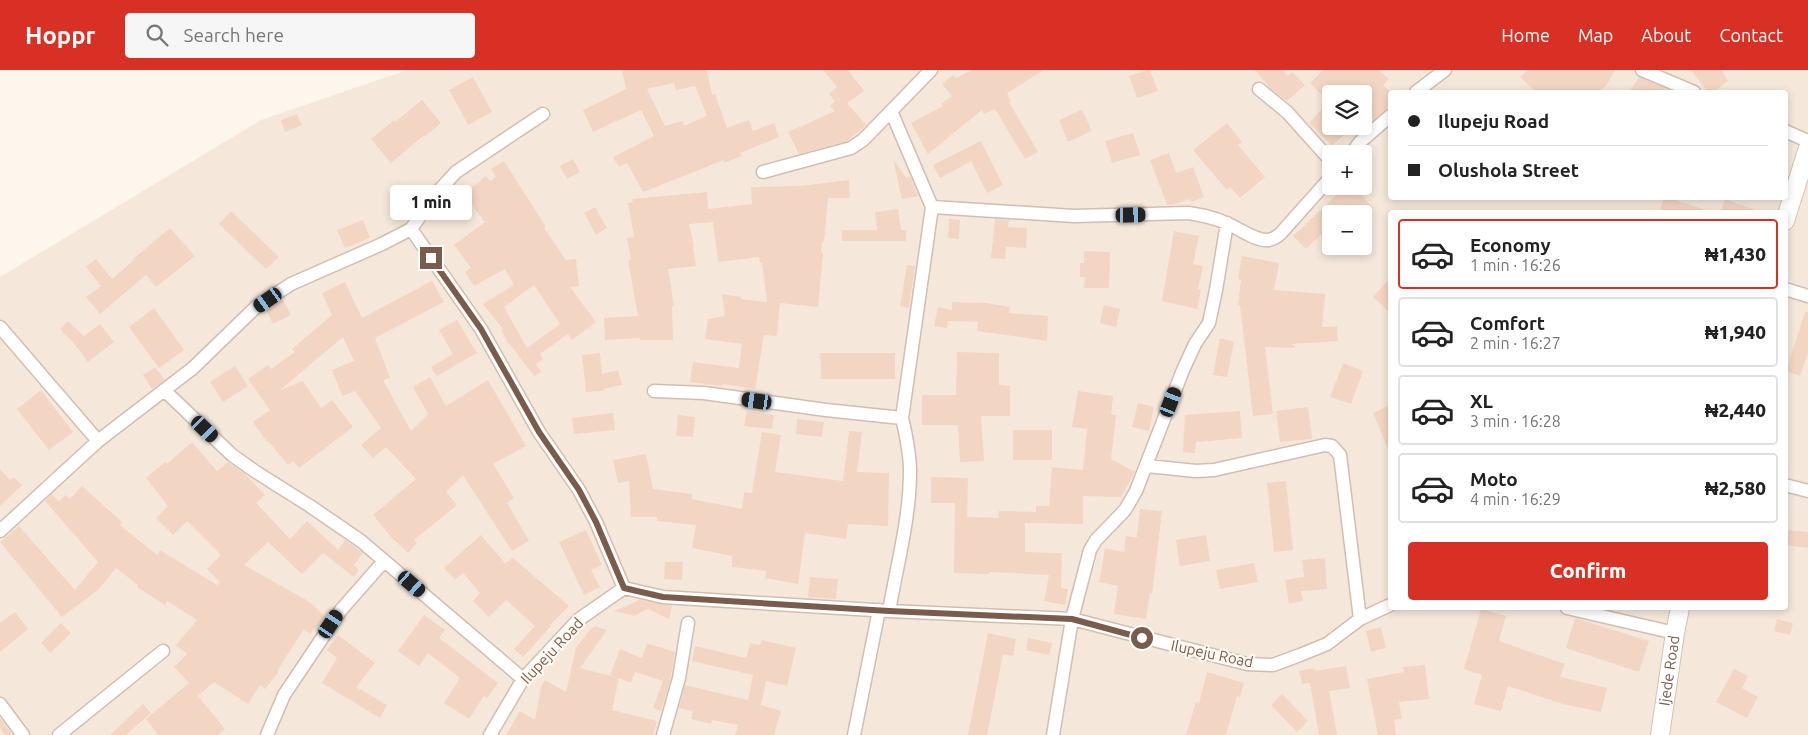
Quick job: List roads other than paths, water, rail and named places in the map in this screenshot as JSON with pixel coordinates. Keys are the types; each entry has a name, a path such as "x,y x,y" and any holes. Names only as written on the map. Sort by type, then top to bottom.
{"main road":[{"path":"1788,211 1808,148"},
{"name":"Ijede Road","path":"1660,735 1680,610"}],"street":[{"path":"763,172 851,148 863,140 931,70"},
{"path":"1419,90 1445,70"},
{"path":"1642,70 1689,90"},
{"path":"1258,89 1287,112 1322,151"},
{"path":"854,735 909,500 910,469 902,418 932,207 891,111"},
{"path":"0,531 98,441 193,368 256,308 291,284 382,244 411,229 435,195 456,172 543,114"},
{"path":"1358,145 1388,118"},
{"path":"1788,132 1808,141"},
{"path":"932,207 1074,216 1188,213 1206,215 1257,238 1267,240 1281,234 1322,187"},
{"path":"1053,735 1072,619 1090,550 1096,540 1125,510 1147,466 1183,370 1195,344 1209,323 1227,223"},
{"path":"411,229 481,329 539,432 579,490 596,522 624,588"},
{"path":"1788,291 1808,296"},
{"path":"0,327 98,441"},
{"path":"164,390 232,455 361,541 523,679"},
{"path":"654,391 704,393 826,410 902,418"},
{"path":"1147,466 1196,471 1214,470 1325,445 1332,446 1340,455 1360,619"},
{"path":"1788,486 1808,491"},
{"path":"267,735 284,695 330,626 341,610 384,561"},
{"name":"Ilupeju Road","path":"490,735 523,679 578,620 624,588 663,597 884,611 1072,619 1211,656 1247,664 1273,665 1327,644 1360,619 1388,605"},
{"path":"1576,610 1675,632"},
{"path":"663,735 679,678 688,623"},
{"path":"59,735 163,651"},
{"path":"0,704 23,735"}]}
